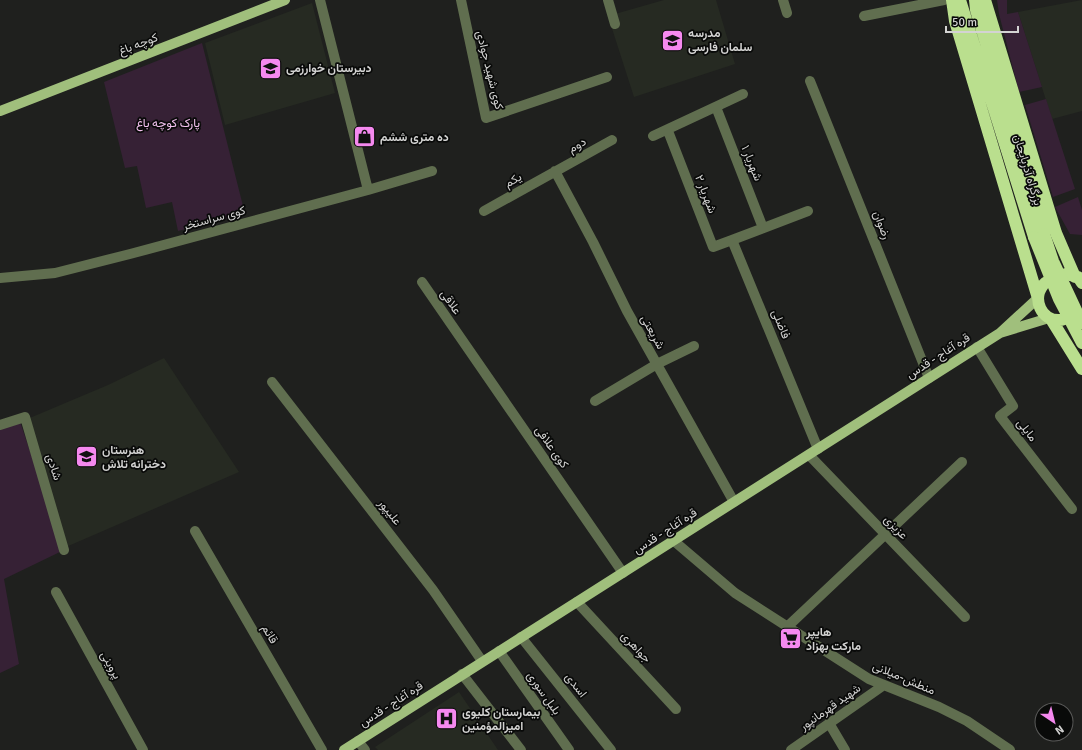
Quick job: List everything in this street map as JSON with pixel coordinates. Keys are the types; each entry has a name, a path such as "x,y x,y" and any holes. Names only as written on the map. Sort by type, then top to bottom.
{"highway":[{"path":"952,0 955,21 1038,297 1040,308 1050,318 1081,367"},
{"name":"بزرگراه آذربایجان","path":"960,0 1045,235 1079,280"},
{"name":"بزرگراه آذربایجان","path":"975,0 976,10 1053,261 1082,323"},
{"name":"بزرگراه آذربایجان","path":"985,0 1045,235 1059,300 1082,343"},
{"path":"1021,244 1030,250 1042,250 1052,244 1045,235"},
{"path":"1038,297 1044,284 1066,274 1079,280"},
{"path":"1050,318 1061,320 1082,310"},
{"path":"1081,367 1080,354 1082,351"}],"main road":[{"name":"کوچه باغ","path":"0,111 285,0"},
{"path":"1000,332 1038,297"},
{"path":"1000,332 1050,318"},
{"name":"قره آغاج - قدس","path":"344,750 1000,332"}],"street":[{"path":"320,0 368,190"},
{"name":"کوی شهید جوادی","path":"461,0 486,118 608,77"},
{"path":"608,0 615,24"},
{"path":"783,0 787,13"},
{"path":"864,16 944,0"},
{"name":"رضوان","path":"810,81 929,378"},
{"path":"653,136 668,131 743,94"},
{"name":"شهریار ۱","path":"716,107 763,228"},
{"name":"شهریار ۲","path":"668,131 713,247 732,240"},
{"name":"دوم","path":"555,172 612,140"},
{"name":"کوی سراستخر","path":"0,278 55,273 368,190 432,170"},
{"name":"یکم","path":"484,211 555,172"},
{"name":"شریعتی","path":"555,172 593,242 627,311 734,502"},
{"path":"732,240 808,211"},
{"name":"فاضلی","path":"732,240 818,449"},
{"name":"علاقی","path":"422,282 460,337"},
{"name":"کوی علافی","path":"460,337 623,573"},
{"path":"595,401 657,364 694,346"},
{"name":"مایلی","path":"977,347 1014,406 1000,416 1072,509"},
{"name":"علیپور","path":"272,382 429,584 482,661"},
{"name":"شادی","path":"0,425 25,417 64,550"},
{"name":"عزیزی","path":"808,455 965,617"},
{"path":"787,627 962,462"},
{"name":"قائم","path":"195,531 322,750"},
{"name":"منطش-میلانی","path":"674,541 735,594 869,679 939,707 967,721 1010,750"},
{"name":"پروینی","path":"56,592 143,750"},
{"name":"جواهری","path":"577,602 676,709"},
{"name":"اسدی","path":"521,637 611,750"},
{"name":"بلبل سوری","path":"499,651 569,750"},
{"path":"462,674 521,750"},
{"name":"شهید قهرمانپور","path":"791,750 805,746 829,722 884,685"},
{"path":"829,722 845,750"},
{"path":"358,741 365,750"}],"shaded area":[{"name":"مدرسه سلمان فارسی","path":"664,0 716,0 735,64 634,97 608,16"},
{"path":"1082,0 1082,111 1052,119 1018,12"},
{"name":"دبیرستان خوارزمی","path":"312,3 335,93 225,125 205,43"},
{"path":"164,358 239,472 66,547 25,420 108,385"},
{"name":"بیمارستان کلیوی امیرالمؤمنین","path":"459,692 498,750 378,750 375,747"}],"green space":[{"path":"997,0 1007,0 1007,14 1018,12 1042,87 1019,92 999,14"},
{"name":"پارک کوچه باغ","path":"202,43 245,214 178,231 172,202 146,208 137,166 125,168 104,82"},
{"path":"1046,99 1075,189 1053,197 1025,105"},
{"path":"1078,197 1082,210 1082,235 1070,234 1055,207"},
{"path":"19,419 64,550 4,579 19,664 0,673 0,425"}],"place":[{"name":"مدرسه سلمان فارسی","path":"672,40"},
{"name":"دبیرستان خوارزمی","path":"270,68"},
{"name":"ده متری ششم","path":"364,137"},
{"name":"هنرستان دخترانه تلاش","path":"87,457"},
{"name":"هایپر مارکت بهزاد","path":"790,639"},
{"name":"بیمارستان کلیوی امیرالمؤمنین","path":"447,719"}]}
